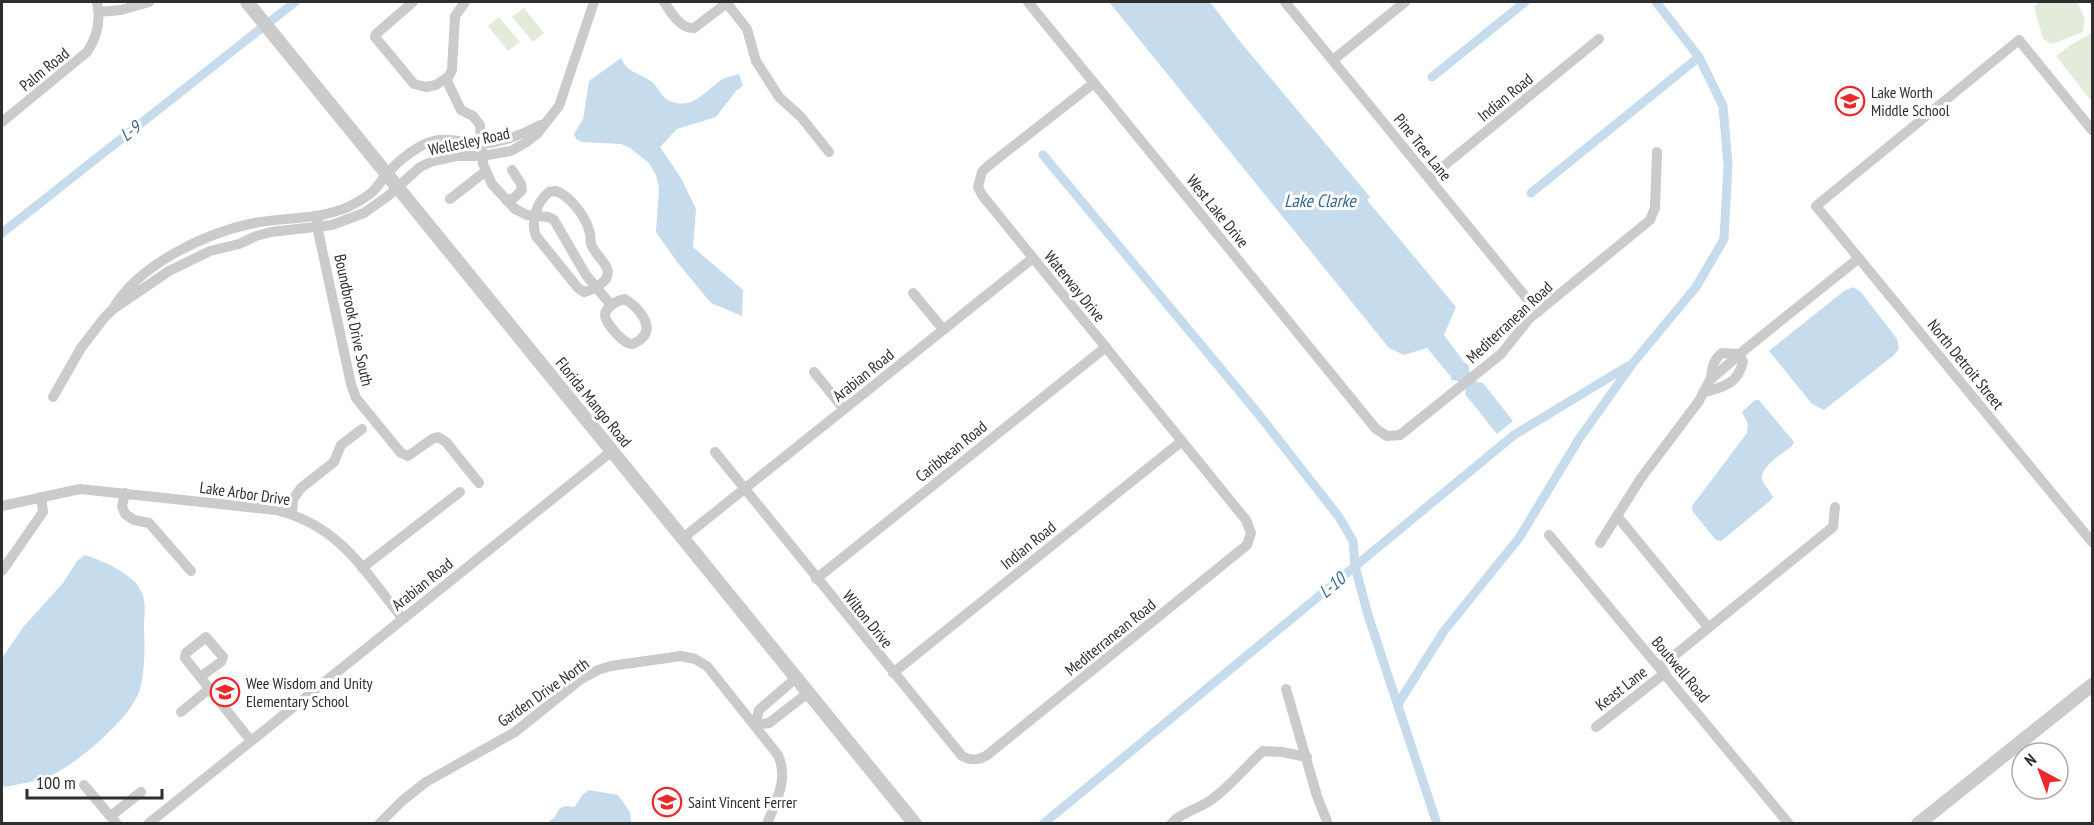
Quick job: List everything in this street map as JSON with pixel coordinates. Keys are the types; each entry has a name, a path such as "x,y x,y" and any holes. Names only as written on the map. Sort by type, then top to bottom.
{"street":[{"name":"Palm Road","path":"2,122 87,52 96,33 98,7 122,10 149,2"},
{"name":"Florida Mango Road","path":"247,2 915,824"},
{"path":"413,2 375,37 414,84 430,87 446,79 452,70 455,16 465,2"},
{"name":"Wellesley Road","path":"318,221 332,225 364,213 420,167 433,161 456,156 482,156 511,150 537,134 559,106 594,2"},
{"path":"664,2 688,28 694,28 727,2 747,29 756,61 779,97 801,117 829,152"},
{"path":"671,12 680,2"},
{"name":"West Lake Drive","path":"1029,2 1376,429 1387,436"},
{"name":"Pine Tree Lane","path":"1285,2 1538,312"},
{"path":"1333,60 1405,2"},
{"name":"Indian Road","path":"1429,178 1599,39"},
{"name":"North Detroit Street","path":"2092,130 2019,40 1816,206 2092,542"},
{"path":"446,79 461,110 478,120 482,156 492,184 515,209 534,217 548,217 558,225 574,257 611,305"},
{"name":"Waterway Drive","path":"1094,82 988,166 979,179 978,187 982,195 1250,526"},
{"name":"Wellesley Road","path":"318,221 351,206 373,192 387,174 416,149 439,140 482,144 523,134 546,123"},
{"name":"Mediterranean Road","path":"1387,436 1400,435 1506,350 1520,328 1650,220 1654,208 1657,152"},
{"path":"506,201 514,198 522,190 512,170"},
{"path":"450,199 486,171"},
{"path":"556,190 564,194 585,220 591,237 591,245 608,268 608,275 591,291 584,292 578,288 536,236 534,217 543,197 549,192 556,190"},
{"path":"53,397 81,348 113,309 120,296 137,279 170,257 210,237 253,223 318,221"},
{"name":"Boundbrook Drive South","path":"318,221 351,384 356,398 401,453 408,456 438,437 446,442 479,483"},
{"name":"Arabian Road","path":"683,538 1033,258"},
{"path":"1600,543 1641,477 1715,375 1859,258"},
{"path":"914,293 943,330"},
{"name":"Caribbean Road","path":"816,579 1106,347"},
{"path":"1703,393 1727,385 1740,375 1743,362 1739,354"},
{"path":"814,372 844,409"},
{"path":"1715,375 1727,385"},
{"path":"292,514 293,499 301,488 334,462 342,445 362,429"},
{"name":"Indian Road","path":"893,673 1182,441"},
{"name":"Arabian Road","path":"148,824 612,451"},
{"name":"Wilton Drive","path":"715,452 962,756 974,760"},
{"name":"Lake Arbor Drive","path":"2,506 80,489 276,510 292,514 314,523 345,548 403,619"},
{"path":"362,568 460,492"},
{"path":"125,493 122,506 125,513 134,520 149,523 191,571"},
{"path":"2,571 42,512 41,497"},
{"name":"Keast Lane","path":"1596,727 1708,627 1833,526 1835,507"},
{"path":"1617,516 1708,627"},
{"name":"Mediterranean Road","path":"974,760 986,756 1247,545 1250,539 1250,526"},
{"name":"Boutwell Road","path":"1549,535 1789,824"},
{"path":"200,677 221,662 223,657 206,637 186,653 185,658 200,677 210,688 251,741"},
{"name":"Garden Drive North","path":"379,824 402,801 426,782 515,732 586,676 611,666 674,656 695,659 711,671 778,754 783,768 781,788 767,824"},
{"path":"796,678 759,710 755,724 768,723 808,693"},
{"path":"1917,824 2092,685"},
{"path":"181,712 210,688"},
{"path":"1286,689 1317,796 1328,824"},
{"path":"1171,824 1175,819 1222,792 1263,751 1307,757"},
{"path":"84,785 114,820 141,792"}],"green space":[{"path":"2040,2 2077,2 2085,18 2083,32 2052,44 2043,39 2034,7"},
{"path":"524,8 544,33 533,42 512,17"},
{"path":"499,17 520,42 508,51 488,26"},
{"path":"2092,33 2092,102 2056,56"}],"water":[{"name":"Lake Clarke","path":"1109,2 1210,2 1238,39 1370,197 1367,200 1456,307 1444,335 1469,366 1469,371 1477,382 1483,383 1513,421 1497,434 1465,394 1466,391 1458,381 1451,380 1427,348 1404,355 1389,348"},
{"path":"621,58 630,69 652,82 665,98 677,103 691,102 721,80 739,74 743,86 736,91 716,117 677,129 660,147 681,178 696,209 693,247 743,290 742,316 711,303 656,232 659,188 656,175 649,163 621,144 582,142 576,139 574,134 583,119 589,81"},
{"path":"1853,287 1861,292 1897,339 1899,349 1824,410 1812,404 1769,351 1844,291"},
{"path":"1755,400 1759,400 1794,442 1768,465 1762,474 1762,479 1773,497 1771,500 1721,541 1716,540 1693,512 1692,506 1747,433 1748,424 1742,412"},
{"path":"85,555 119,570 140,588 145,608 144,660 139,692 124,716 112,729 70,764 45,778 5,787 2,785 2,658 24,626 63,583 77,561"},
{"path":"589,790 618,795 630,812 631,823 547,823 554,818 559,809 565,806 574,807"}],"waterway":[{"name":"L-9","path":"272,20 295,2"},
{"path":"1432,77 1525,2"},
{"name":"L-10","path":"1398,704 1444,631 1519,538 1579,439 1633,363 1696,287 1724,239 1728,165 1723,106 1699,57 1656,2"},
{"name":"L-9","path":"2,233 259,30"},
{"path":"1531,193 1699,57"},
{"path":"1043,155 1256,411 1339,517 1353,541 1355,566 1368,615 1437,824"},
{"name":"L-10","path":"1043,824 1514,435 1628,366"}],"place":[{"name":"Lake Worth Middle School","path":"1850,101"},
{"name":"Wee Wisdom and Unity Elementary School","path":"225,692"},
{"name":"Saint Vincent Ferrer","path":"667,802"}]}
